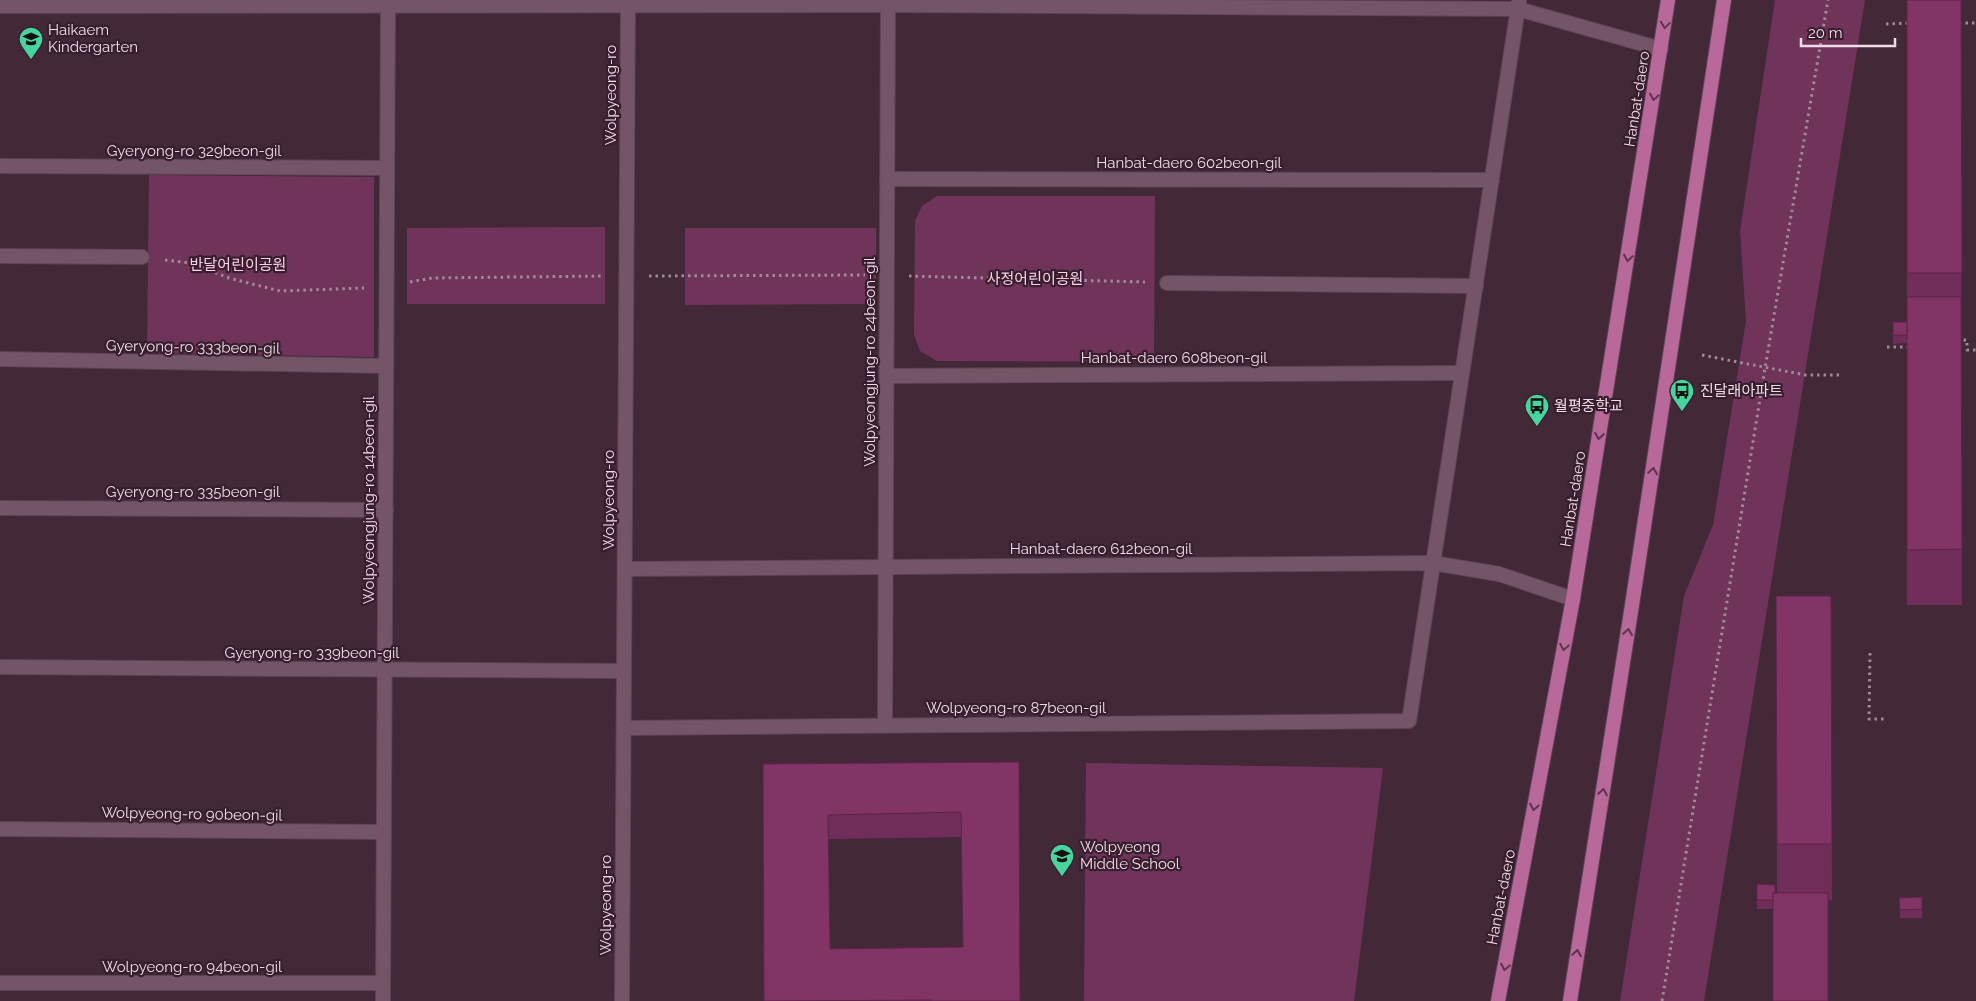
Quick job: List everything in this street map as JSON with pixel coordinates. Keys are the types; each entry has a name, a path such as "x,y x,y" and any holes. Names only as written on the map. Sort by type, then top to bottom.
{"main road":[{"name":"Hanbat-daero","path":"1498,1001 1573,599 1668,0"},
{"path":"1570,1001 1634,596 1724,0"}],"street":[{"path":"0,6 628,2 1518,5 1661,49"},
{"name":"Wolpyeong-ro","path":"622,1001 628,2"},
{"name":"Wolpyeongjung-ro 24beon-gil","path":"886,725 888,2"},
{"name":"Wolpyeongjung-ro 14beon-gil","path":"383,1001 388,3"},
{"path":"1433,563 1518,5"},
{"name":"Gyeryong-ro 329beon-gil","path":"0,166 387,168"},
{"name":"Hanbat-daero 602beon-gil","path":"887,179 1492,180"},
{"path":"0,256 142,257"},
{"path":"1167,283 1476,286"},
{"name":"Gyeryong-ro 333beon-gil","path":"0,359 386,366"},
{"name":"Hanbat-daero 608beon-gil","path":"886,376 1462,373"},
{"name":"Gyeryong-ro 335beon-gil","path":"0,508 386,510"},
{"name":"Hanbat-daero 612beon-gil","path":"625,570 1433,563 1499,574 1573,599"},
{"name":"Wolpyeong-ro 87beon-gil","path":"624,728 1409,721 1433,563"},
{"name":"Gyeryong-ro 339beon-gil","path":"1,670 624,671"},
{"name":"Wolpyeong-ro 90beon-gil","path":"0,829 384,832"},
{"name":"Wolpyeong-ro 94beon-gil","path":"0,983 384,983"}],"path":[{"path":"1662,1001 1765,368 1828,0"},
{"path":"1886,24 1916,23"},
{"path":"1956,23 1976,23"},
{"path":"142,257 191,263 229,278 280,292 387,287 432,278 626,276 886,275 1167,283"},
{"path":"1949,340 1967,340 1967,350 1976,350"},
{"path":"1887,348 1915,347"},
{"path":"1702,355 1805,375 1841,375"},
{"path":"1870,653 1869,719 1884,719"}],"green space":[{"path":"1775,0 1865,0 1704,1001 1620,1001 1684,596 1713,525 1746,321 1740,231"},
{"name":"반달어린이공원","path":"149,175 374,177 374,357 147,353"},
{"name":"사정어린이공원","path":"937,196 1155,196 1154,362 937,361 920,351 914,335 915,221 922,206"},
{"path":"605,227 605,304 407,304 407,228"},
{"path":"685,228 876,228 876,304 685,305"},
{"path":"1086,763 1383,768 1354,1001 1084,1001"}],"building":[{"path":"1907,0 1961,0 1962,273 1907,273"},
{"path":"1907,297 1961,297 1962,549 1907,550"},
{"path":"1893,322 1907,322 1907,335 1893,335"},
{"path":"1776,596 1831,596 1832,844 1777,844"},
{"path":"1019,762 1020,1001 764,1001 763,764","holes":["961,812 963,947 830,949 828,815"]},
{"path":"1757,884 1775,885 1773,900 1757,900"},
{"path":"1773,893 1828,893 1828,1001 1773,1001"},
{"path":"1922,897 1922,909 1900,910 1899,898"}],"place":[{"name":"Haikaem Kindergarten","path":"31,60"},
{"name":"진달래아파트","path":"1682,412"},
{"name":"월평중학교","path":"1537,427"},
{"name":"Wolpyeong Middle School","path":"1062,877"}]}
